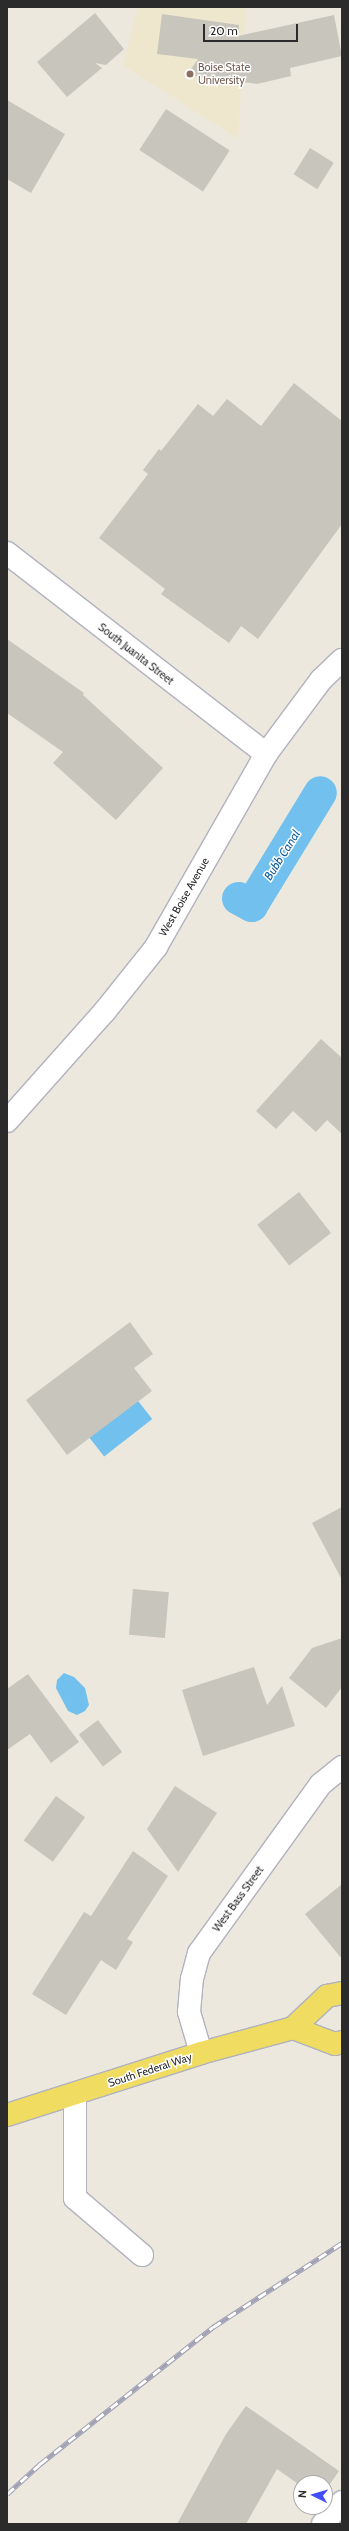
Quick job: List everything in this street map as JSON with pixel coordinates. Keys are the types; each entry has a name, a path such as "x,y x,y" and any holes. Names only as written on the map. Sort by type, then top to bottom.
{"main road":[{"name":"South Federal Way","path":"7,2114 75,2095 201,2053 293,2028 327,1996 342,1993"},
{"path":"293,2028 335,2044 342,2042"}],"street":[{"name":"South Juanita Street","path":"7,553 266,754"},
{"name":"West Boise Avenue","path":"7,1120 105,1011 156,947 266,754 321,680 342,660"},
{"name":"West Bass Street","path":"201,2053 189,2012 192,1979 199,1953 321,1784 342,1767"},
{"path":"75,2095 75,2198 142,2255"},
{"path":"323,2524 342,2503"}],"shaded area":[{"name":"Boise State University","path":"138,7 246,7 238,139 123,65"}],"water":[{"path":"135,1397 152,1419 104,1457 87,1435"},
{"path":"64,1673 74,1677 85,1688 89,1705 85,1711 77,1715 68,1711 56,1688 57,1680"}],"building":[{"path":"95,13 124,49 106,65 95,63 102,68 67,97 37,62"},
{"path":"162,14 239,25 238,36 334,15 342,56 290,68 291,76 257,84 187,75 198,59 157,54"},
{"path":"7,100 65,134 31,193 7,179"},
{"path":"166,109 230,150 203,191 139,150"},
{"path":"310,148 334,163 317,189 294,174"},
{"path":"294,383 342,421 342,524 258,639 241,626 229,643 161,594 165,589 99,538 148,474 143,470 159,449 161,451 198,404 213,416 227,399 261,426"},
{"path":"7,639 84,693 83,695 163,768 116,820 53,763 63,752 7,713"},
{"path":"321,1039 342,1058 342,1134 327,1120 316,1132 293,1111 276,1129 256,1111"},
{"path":"299,1192 331,1233 289,1266 257,1225"},
{"path":"130,1322 153,1354 134,1368 152,1391 67,1455 26,1400"},
{"path":"342,1507 342,1580 312,1523"},
{"path":"133,1589 169,1592 165,1638 129,1635"},
{"path":"342,1638 342,1687 326,1708 289,1678 312,1648"},
{"path":"254,1667 267,1705 282,1686 295,1726 203,1756 182,1690"},
{"path":"28,1674 79,1742 51,1763 30,1734 7,1750 7,1689"},
{"path":"98,1720 122,1752 103,1766 79,1734"},
{"path":"175,1786 217,1813 178,1872 147,1829"},
{"path":"56,1796 85,1817 53,1862 24,1840"},
{"path":"133,1851 168,1876 127,1939 133,1942 116,1970 101,1960 66,2015 32,1994 84,1912 91,1916"},
{"path":"342,1884 342,1959 305,1914"},
{"path":"246,2406 339,2471 333,2480 333,2475 293,2475 293,2480 277,2469 246,2524 177,2524 226,2434"}],"waterway":[{"name":"Bubb Canal","path":"238,898 251,905 320,792"}],"railway":[{"path":"7,2494 40,2464 213,2327 342,2243"}],"place":[{"name":"Boise State University","path":"190,74"}]}
